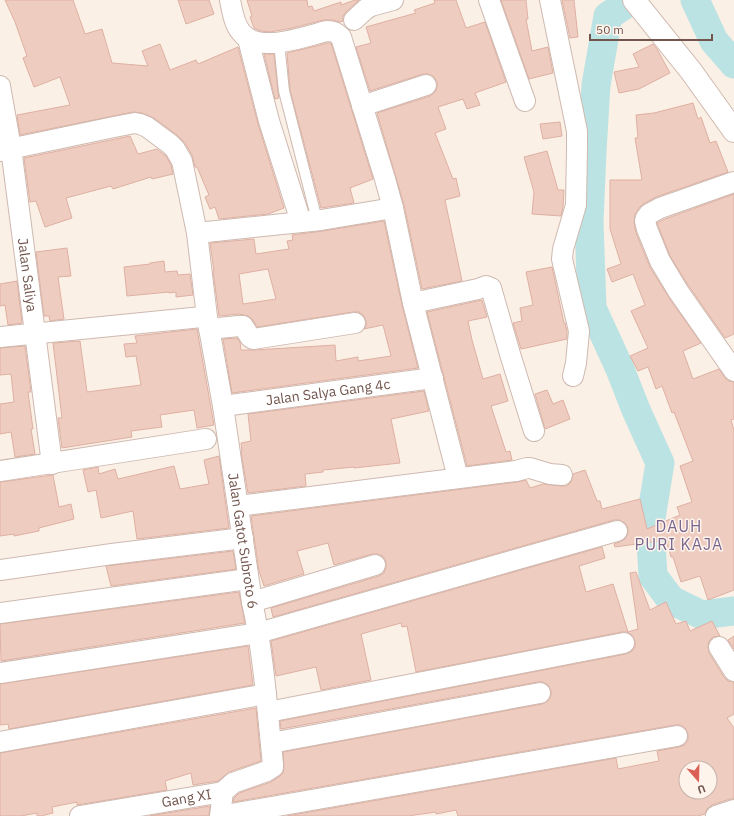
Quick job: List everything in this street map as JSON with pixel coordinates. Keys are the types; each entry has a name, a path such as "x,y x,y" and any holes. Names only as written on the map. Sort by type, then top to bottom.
{"main road":[{"path":"634,0 691,71 734,131"}],"street":[{"path":"230,0 236,23 241,32 248,39 262,43 279,43 327,31 336,32 341,37 393,208 413,303 458,478"},
{"path":"354,20 371,6 393,0"},
{"path":"489,0 525,101"},
{"path":"550,0 576,131 576,205 563,249 562,259 579,331 576,363 573,376"},
{"path":"248,39 270,121 309,221"},
{"path":"362,106 426,85"},
{"name":"Jalan Saliya","path":"0,86 5,150 34,333 52,464"},
{"name":"Jalan Gatot Subroto 6","path":"5,150 135,123 147,127 170,144 175,149 182,161 197,234 206,323 223,406 248,579 258,633 273,767 267,771 233,783 223,792"},
{"path":"734,182 660,208 649,214 645,221 660,261 678,291 734,371"},
{"path":"197,234 309,221 393,208"},
{"path":"413,303 486,286 491,288 534,431"},
{"path":"0,336 206,323 243,326 250,337 254,339 355,322"},
{"name":"Jalan Salya Gang 4c","path":"223,406 433,378"},
{"path":"0,471 206,439"},
{"path":"238,506 516,471 527,468 550,474 562,475"},
{"path":"0,673 258,633 617,531"},
{"path":"0,570 112,554 243,538"},
{"path":"252,602 374,565"},
{"path":"0,612 248,579"},
{"path":"0,742 267,703 624,643"},
{"path":"719,647 734,671"},
{"path":"271,743 540,693"},
{"path":"223,792 220,816 677,736"},
{"name":"Gang XI","path":"80,816 223,792"},
{"path":"716,816 734,810"}],"lane":[{"path":"279,43 284,91 309,221"}],"building":[{"path":"5,0 73,0 85,34 102,29 112,63 148,66 142,51 160,44 170,70 196,60 198,64 238,47 258,124 284,208 268,214 219,219 215,207 210,209 205,197 209,195 197,167 195,167 192,155 185,143 177,135 154,118 142,113 133,112 20,135 17,115 70,105 60,77 34,87 23,58 27,56 15,22"},
{"path":"178,0 209,0 214,14 186,24"},
{"path":"247,0 307,0 308,7 312,6 314,11 341,2 341,5 359,0 346,12 343,16 343,21 324,20 270,32 261,31 254,28 250,17 252,16"},
{"path":"434,0 456,0 466,28 485,22 506,82 475,93 480,105 467,109 463,99 438,107 446,129 435,133 453,179 456,178 460,196 445,200 462,281 422,289 404,205 377,113 430,96 437,88 437,82 433,76 423,74 370,91 356,47 371,43 366,27 416,13 414,10 435,3"},
{"path":"501,0 526,0 528,19 526,19 532,51 548,47 553,73 529,79"},
{"path":"562,0 574,0 578,37 570,38"},
{"path":"331,43 373,179 350,188 354,203 321,208 290,90 287,53"},
{"path":"653,44 670,73 639,89 619,93 614,72 639,67 633,54"},
{"path":"264,54 274,54 279,98 275,99"},
{"path":"693,103 698,119 701,117 710,143 716,141 728,172 656,197 643,204 635,214 634,223 636,233 650,267 669,298 701,343 683,351 693,379 719,369 725,378 734,382 734,419 731,420 734,430 734,590 708,600 700,576 681,582 666,540 615,547 614,544 625,539 628,533 628,528 625,523 619,520 614,520 273,617 271,608 379,576 384,573 386,562 383,556 372,554 334,565 328,543 297,551 304,574 264,586 259,571 251,516 526,480 530,488 543,484 567,486 571,482 573,474 585,470 597,501 600,501 602,509 640,499 647,529 680,515 677,507 692,502 680,466 693,461 674,412 672,413 662,386 656,389 648,367 638,371 630,356 648,348 631,311 645,305 633,274 612,282 607,269 621,264 610,229 610,180 642,180 635,138 638,138 636,115 654,113"},
{"path":"560,122 562,136 543,139 540,124"},
{"path":"130,136 138,154 157,149 166,156 171,165 173,174 152,179 151,177 113,189 111,186 66,198 72,218 45,227 36,201 30,202 24,158"},
{"path":"547,151 558,190 564,190 561,216 532,214 534,192 524,157"},
{"path":"734,194 734,334 725,338 688,285 670,256 657,223"},
{"path":"384,221 402,305 418,368 232,393 223,339 237,338 240,342 241,350 335,345 336,361 358,357 358,361 391,356 383,325 364,329 366,327 366,321 364,316 359,312 257,327 253,320 248,316 239,314 219,316 210,243 254,239 256,254 289,249 287,241 293,240 292,235","holes":["268,269 276,299 243,304 239,274"]},
{"path":"67,248 71,276 58,277 64,319 50,321 49,316 44,316 36,252"},
{"path":"164,261 165,272 177,271 178,275 190,274 193,295 176,297 176,292 169,292 127,296 124,267"},
{"path":"552,267 567,332 567,339 521,349 513,323 522,321 520,308 533,305 526,272"},
{"path":"17,281 22,323 8,325 5,305 0,306 0,284"},
{"path":"482,300 487,317 468,321 483,379 500,374 508,401 491,406 506,452 510,451 512,460 467,466 427,312"},
{"path":"197,329 214,425 197,428 194,410 160,415 162,427 131,431 132,437 62,448 58,418 62,418 53,343 80,341 87,392 141,385 136,356 126,357 124,344 137,343 135,336"},
{"path":"25,346 31,392 28,392 35,454 15,457 11,432 0,434 0,404 14,402 11,374 0,375 0,348"},
{"path":"547,390 553,404 563,400 570,419 545,429 535,394"},
{"path":"424,391 429,411 391,419 400,463 323,470 323,472 305,474 306,486 248,493 241,452 241,443 251,441 248,414"},
{"path":"219,456 229,528 137,539 133,511 101,518 96,490 88,492 83,470 98,467 99,474 115,469 118,479 174,466 180,489 209,484 204,460"},
{"path":"53,475 59,507 71,504 74,519 39,528 39,531 14,536 14,534 0,536 0,482"},
{"path":"602,547 605,558 579,566 586,592 613,584 628,632 638,629 630,573 636,572 650,610 666,602 676,624 686,621 690,631 712,621 720,636 713,637 709,641 708,647 709,653 724,677 728,681 734,682 734,714 727,718 734,728 734,799 712,805 707,809 705,814 698,816 458,816 456,810 436,814 436,812 408,816 287,816 616,758 618,769 659,761 657,751 685,745 688,740 686,729 681,725 675,725 233,802 234,798 239,793 271,782 283,773 283,752 542,704 548,701 551,696 551,691 548,685 543,682 538,682 281,729 280,721 626,654 632,651 635,647 635,641 632,635 627,632 416,672 407,626 402,627 401,623 361,634 371,680 321,690 316,667 276,676 271,641"},
{"path":"233,551 236,569 111,586 106,566"},
{"path":"239,592 245,623 1,661 0,624"},
{"path":"734,636 734,649 728,640"},
{"path":"248,646 253,685 9,729 8,724 0,725 0,684"},
{"path":"256,708 261,761 229,772 218,781 193,785 191,773 165,781 167,790 77,805 77,802 52,807 53,813 41,816 37,816 37,813 21,816 0,816 0,753"},
{"path":"210,806 209,816 149,816"}],"waterway":[{"path":"632,0 608,16 596,85 589,222 592,308 660,463 650,524 653,576 671,600 702,615 734,611"},
{"path":"695,0 714,41 734,64"}],"district":[{"name":"DAUH PURI KAJA","path":"679,535"}]}
